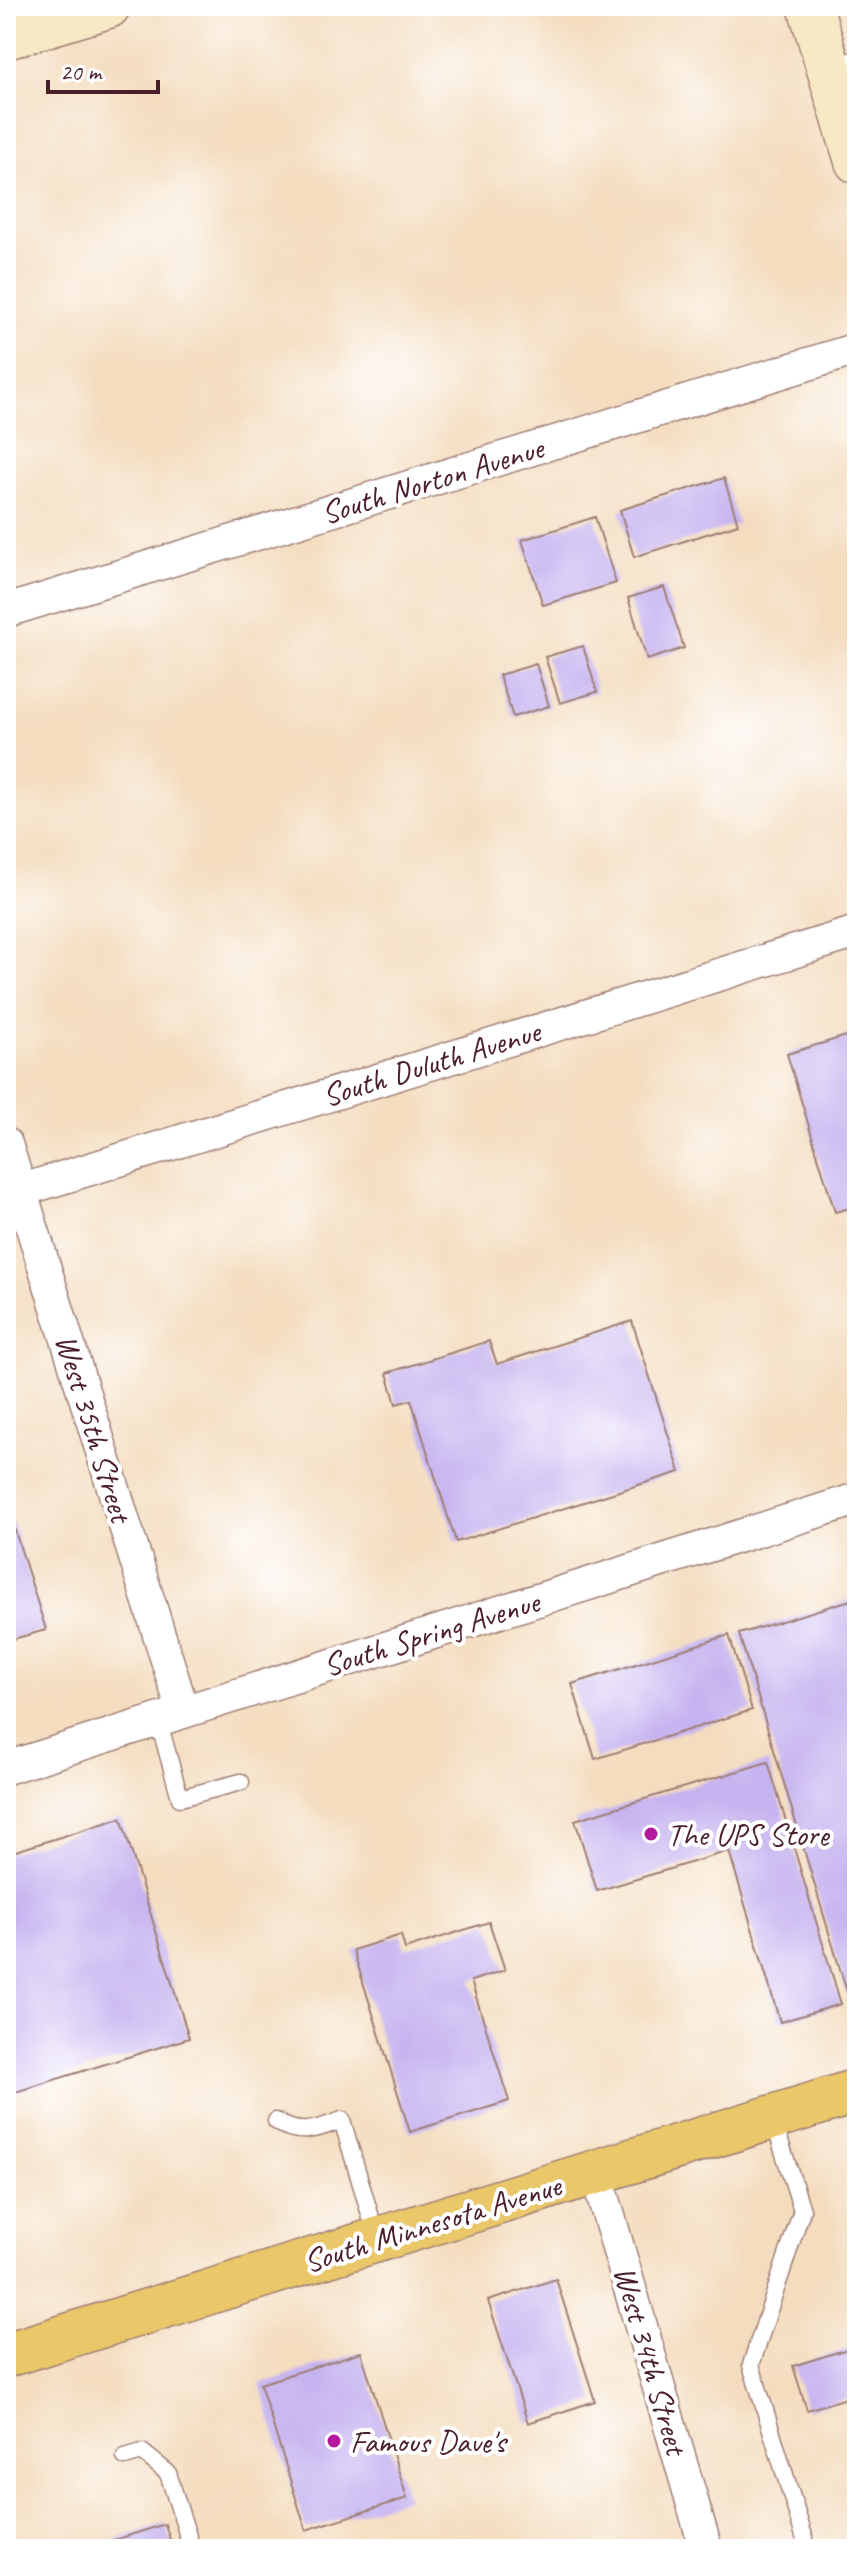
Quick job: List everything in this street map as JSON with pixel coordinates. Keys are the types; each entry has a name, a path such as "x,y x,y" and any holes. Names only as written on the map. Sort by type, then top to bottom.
{"main road":[{"name":"South Minnesota Avenue","path":"6,2355 857,2091"}],"street":[{"path":"6,37 108,6"},
{"path":"810,6 843,63 857,161"},
{"name":"South Norton Avenue","path":"6,611 857,349"},
{"name":"South Duluth Avenue","path":"13,1192 857,932"},
{"name":"West 35th Street","path":"6,1144 13,1192 170,1715"},
{"name":"South Spring Avenue","path":"6,1768 857,1499"},
{"name":"West 34th Street","path":"596,2172 706,2549"}],"lane":[{"path":"170,1715 180,1798 241,1782"},
{"path":"772,2117 802,2210 751,2365 808,2549"},
{"path":"276,2121 289,2131 302,2131 315,2130 342,2120 377,2240"},
{"path":"125,2457 142,2452 168,2473 192,2549"}],"building":[{"path":"724,478 738,524 634,557 620,510"},
{"path":"595,517 616,583 543,605 522,540"},
{"path":"664,587 684,648 647,660 628,598"},
{"path":"583,646 597,692 560,703 545,657"},
{"path":"536,664 549,706 513,717 499,675"},
{"path":"856,1033 857,1206 835,1212 787,1054"},
{"path":"632,1321 680,1472 456,1542 411,1400 396,1404 387,1373 489,1341 497,1364"},
{"path":"6,1502 46,1630 6,1641"},
{"path":"857,1598 857,2007 852,2009 739,1634"},
{"path":"729,1635 752,1710 595,1759 572,1684"},
{"path":"768,1762 841,2004 780,2022 729,1851 597,1891 575,1820"},
{"path":"121,1818 189,2038 6,2095 6,1854"},
{"path":"489,1922 505,1970 471,1981 509,2101 410,2132 353,1950 401,1935 405,1949"},
{"path":"556,2279 595,2401 528,2423 488,2301"},
{"path":"857,2346 857,2395 807,2410 793,2366"},
{"name":"Famous Dave's","path":"361,2352 407,2498 306,2530 260,2384"},
{"path":"165,2524 173,2549 89,2549 89,2548"}],"place":[{"name":"The UPS Store","path":"651,1834"},
{"name":"Famous Dave's","path":"334,2441"}]}
